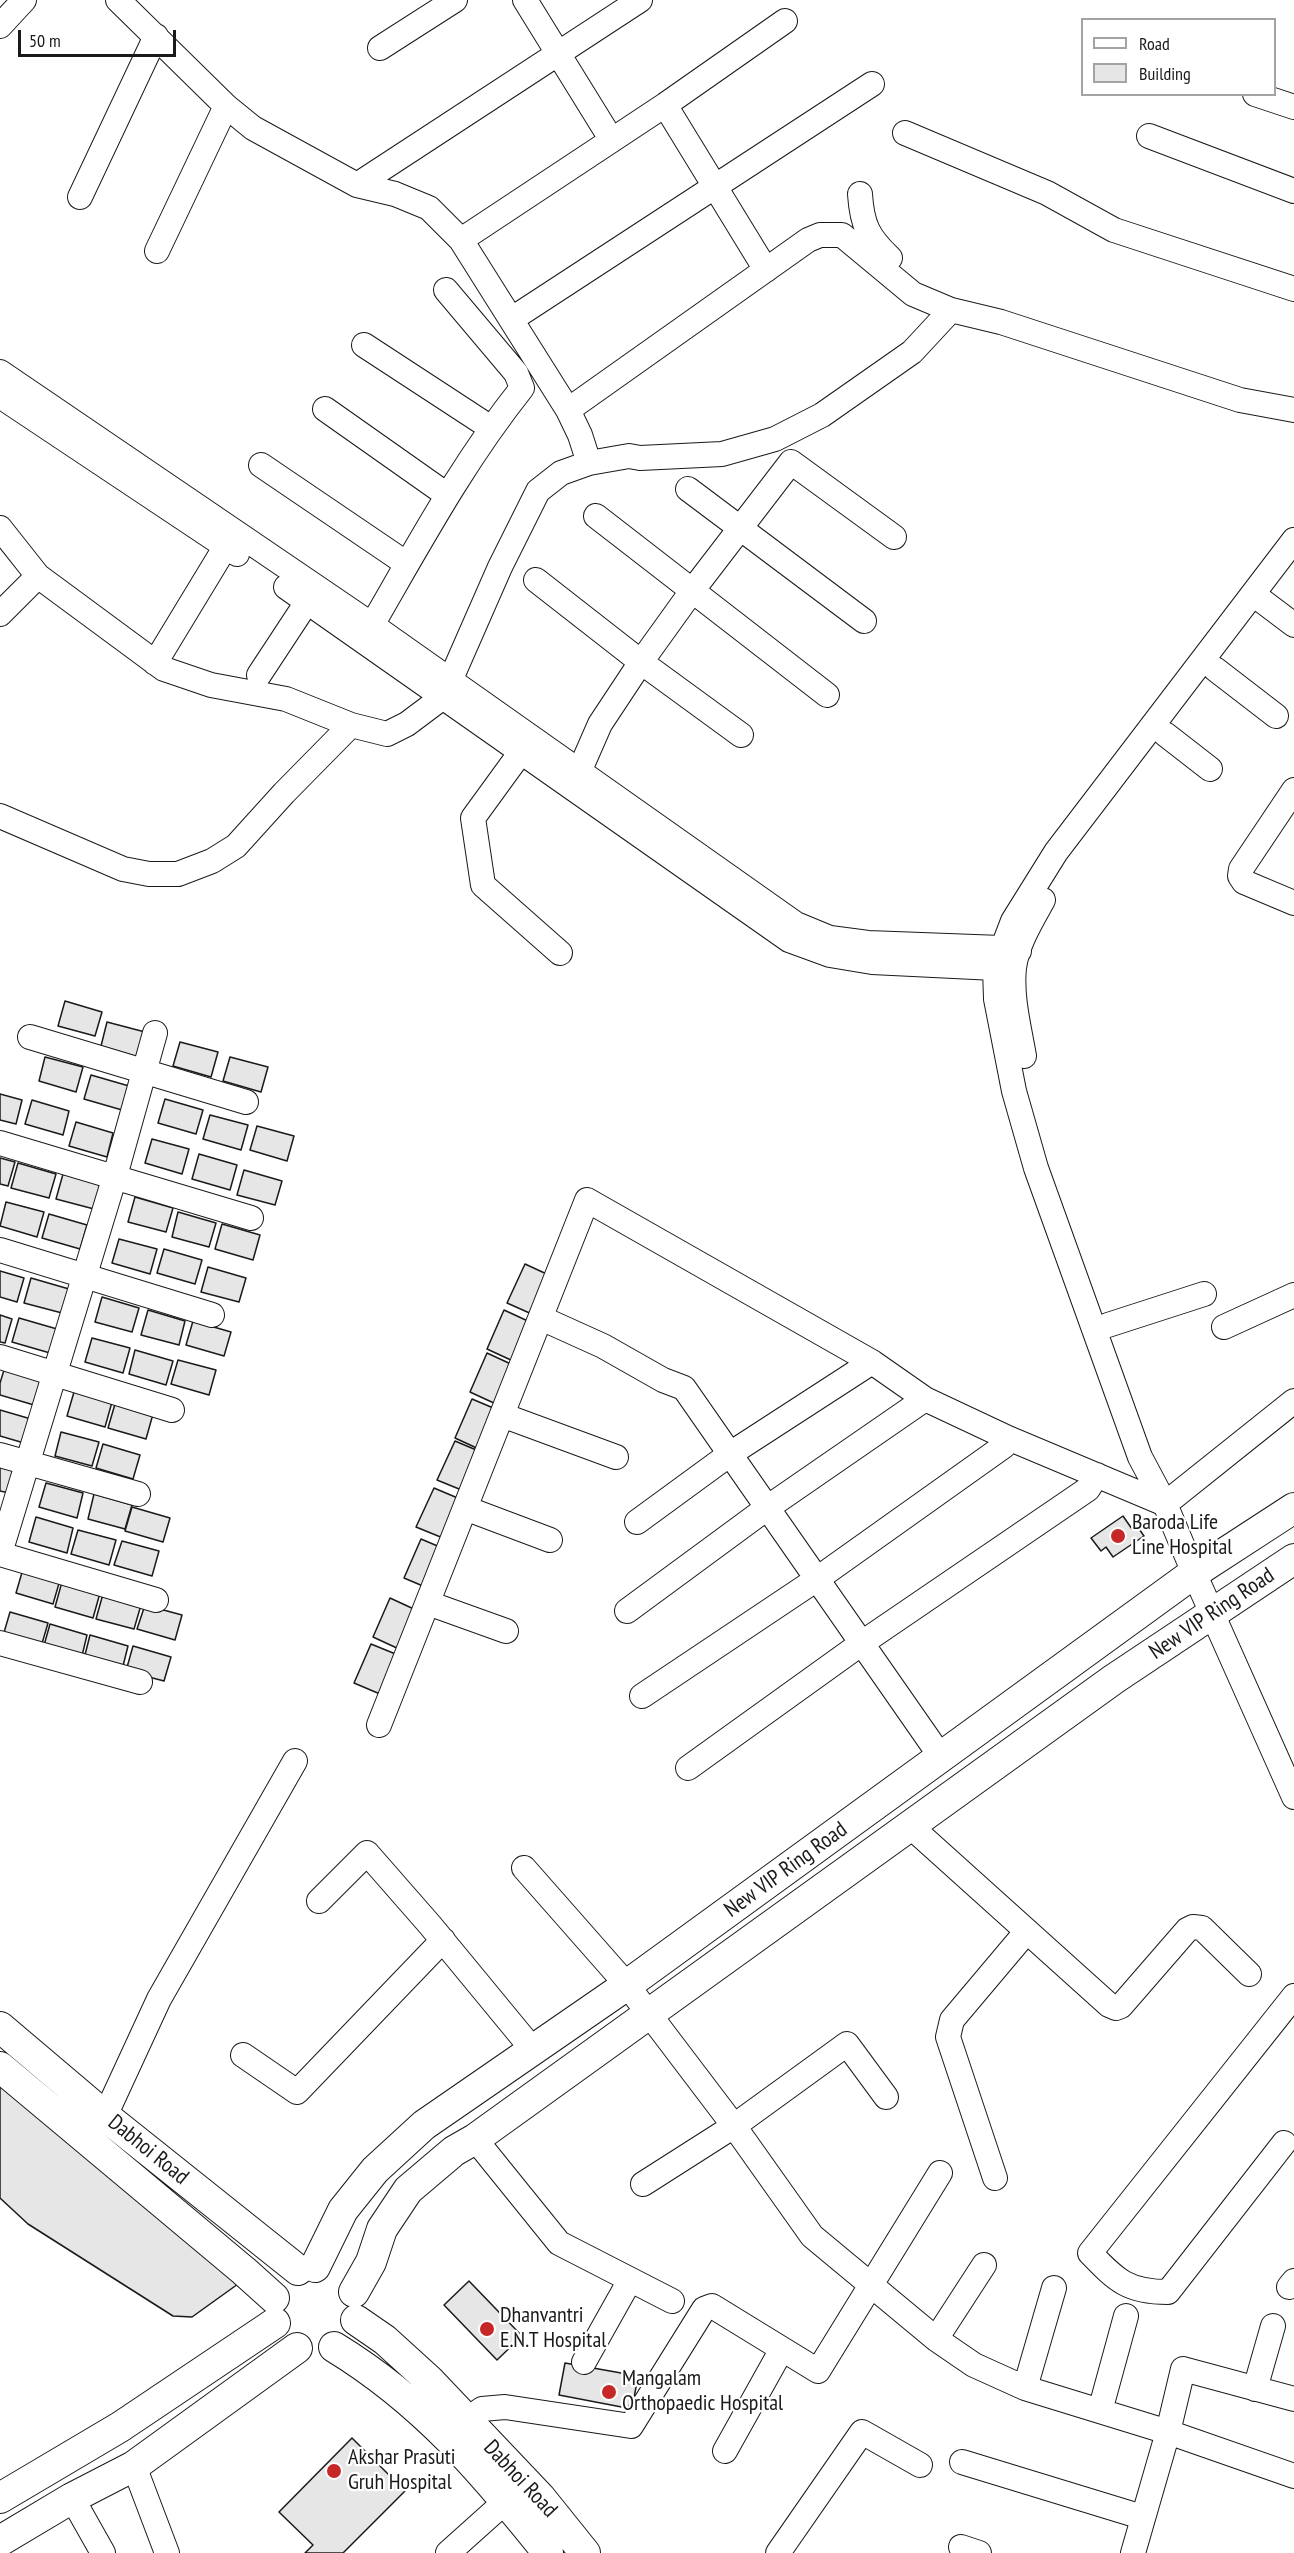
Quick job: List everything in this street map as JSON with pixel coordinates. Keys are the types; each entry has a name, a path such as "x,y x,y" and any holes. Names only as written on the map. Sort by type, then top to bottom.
{"main road":[{"name":"New VIP Ring Road","path":"307,2269 343,2210 375,2170 424,2125 627,1985 1194,1573 1294,1508"},
{"name":"New VIP Ring Road","path":"355,2306 382,2229 408,2190 454,2151 476,2139 1114,1678 1294,1559"},
{"name":"Dabhoi Road","path":"0,2027 105,2116 307,2269"},
{"name":"Dabhoi Road","path":"0,2067 274,2310"},
{"path":"0,2498 120,2427 274,2310 282,2282 307,2269 336,2272 346,2281 355,2306 352,2331 334,2347 323,2351 297,2348 286,2340 274,2310"},
{"name":"Dabhoi Road","path":"355,2306 385,2340 429,2380 465,2421 540,2497 585,2553"},
{"name":"Dabhoi Road","path":"334,2347 372,2370 398,2390 450,2438 548,2553"},
{"path":"0,2541 72,2498 134,2466 297,2348"}],"street":[{"path":"0,26 24,0"},
{"path":"380,48 455,0"},
{"path":"525,0 611,138"},
{"path":"357,185 640,0"},
{"path":"127,3 156,36 226,106 253,128 357,185 395,194 429,208 462,240 568,410 580,435 589,463"},
{"path":"462,240 611,138 665,105 785,21"},
{"path":"80,197 156,36"},
{"path":"512,319 872,84"},
{"path":"1261,96 1294,107"},
{"path":"665,105 766,270"},
{"path":"157,251 226,106"},
{"path":"905,133 1047,193 1114,230 1294,289"},
{"path":"1149,136 1294,192"},
{"path":"860,194 862,217 867,232 879,247 951,310"},
{"path":"568,410 808,240 820,236 842,235 914,294 951,310 1001,322 1240,400 1294,410"},
{"path":"372,626 447,495 490,428 522,388 516,373 446,290"},
{"path":"0,528 38,576 164,669 212,685 286,699 351,725 387,734 407,724 447,690 500,567 538,491 561,473 589,463 629,456 640,458 722,454 775,439 822,415 912,352 951,310"},
{"path":"364,345 490,428"},
{"path":"0,372 372,626 521,752 789,940 830,955 872,962 1008,958"},
{"path":"0,396 307,602 579,772 796,924 830,938 1008,958"},
{"path":"325,410 447,495"},
{"path":"579,772 600,724 641,662 692,591 791,462 894,537"},
{"path":"261,465 407,564"},
{"path":"688,489 864,621"},
{"path":"596,516 827,695"},
{"path":"1165,1504 1154,1452 1050,1162 1029,1088 1008,958 1068,862 1215,669 1294,540"},
{"path":"155,663 226,546"},
{"path":"1294,564 1259,598 1056,852 1013,921 1008,958 996,999 1014,1091 1036,1168 1140,1456 1165,1504 1294,1797"},
{"path":"0,614 38,576"},
{"path":"536,580 641,662 741,735"},
{"path":"1259,598 1294,626"},
{"path":"260,675 307,602"},
{"path":"1215,669 1276,716"},
{"path":"5,825 123,869 149,874 178,874 212,861 236,846 351,725"},
{"path":"1165,734 1210,769"},
{"path":"521,752 473,818 483,885 560,953"},
{"path":"1294,790 1241,869 1240,876 1244,882 1294,903"},
{"path":"155,1033 115,1176 53,1373 0,1554 156,1600"},
{"path":"30,1037 246,1102"},
{"path":"0,1143 251,1218"},
{"path":"379,1725 587,1200 872,1362 925,1399 1008,1438 1165,1504"},
{"path":"0,1250 212,1315"},
{"path":"1108,1325 1204,1294"},
{"path":"1224,1327 1294,1295"},
{"path":"541,1318 603,1346 663,1380 684,1388 941,1757"},
{"path":"0,1357 172,1410"},
{"path":"637,1522 730,1454 872,1362"},
{"path":"627,1611 767,1508 925,1399"},
{"path":"1165,1504 1294,1401"},
{"path":"502,1415 616,1457"},
{"path":"642,1696 817,1579 1004,1446 1008,1438"},
{"path":"0,1455 138,1494"},
{"path":"688,1768 862,1643 1088,1489 1098,1475"},
{"path":"465,1508 550,1540"},
{"path":"428,1603 506,1631"},
{"path":"0,1643 140,1682"},
{"path":"105,2116 159,1998 295,1761"},
{"path":"909,1825 1109,2006 1116,2008 1121,2006 1187,1930 1193,1927 1202,1928 1249,1974"},
{"path":"319,1901 367,1853 443,1940 533,2050"},
{"path":"524,1868 649,2013 734,2126 812,2236 936,2339 974,2365 1025,2388 1168,2432 1294,2476"},
{"path":"994,2178 948,2037 948,2029 952,2020 1027,1931"},
{"path":"243,2055 297,2092 443,1940"},
{"path":"1291,2141 1168,2292 1144,2292 1114,2278 1090,2253 1294,1996"},
{"path":"642,2184 734,2126 847,2044 886,2097"},
{"path":"476,2139 559,2243 672,2301"},
{"path":"465,2421 482,2409 505,2407 631,2426 708,2306 712,2306 818,2371 940,2173"},
{"path":"936,2339 984,2265"},
{"path":"584,2362 630,2280"},
{"path":"1025,2388 1054,2288"},
{"path":"1100,2411 1126,2316"},
{"path":"1255,2389 1273,2326"},
{"path":"725,2451 782,2349"},
{"path":"1133,2553 1168,2432 1183,2369 1294,2399"},
{"path":"778,2553 862,2432 920,2465"},
{"path":"962,2462 1143,2517"},
{"path":"134,2466 167,2553"},
{"path":"72,2498 103,2553"},
{"path":"448,2553 506,2501"}],"building":[{"path":"65,1001 102,1012 95,1036 58,1026"},
{"path":"107,1022 145,1032 138,1057 101,1046"},
{"path":"180,1042 218,1052 211,1077 173,1066"},
{"path":"45,1057 83,1067 76,1092 39,1081"},
{"path":"230,1057 268,1067 261,1092 223,1081"},
{"path":"91,1075 129,1086 122,1110 84,1099"},
{"path":"0,1094 22,1100 16,1124 0,1120"},
{"path":"165,1099 203,1110 196,1134 158,1123"},
{"path":"32,1100 69,1111 63,1135 25,1124"},
{"path":"210,1115 248,1125 241,1150 203,1139"},
{"path":"76,1122 113,1133 107,1157 69,1146"},
{"path":"257,1126 294,1136 287,1161 250,1150"},
{"path":"152,1139 189,1149 182,1174 145,1163"},
{"path":"199,1154 237,1165 230,1190 192,1179"},
{"path":"0,1158 15,1162 8,1186 0,1184"},
{"path":"18,1163 56,1174 49,1198 11,1188"},
{"path":"244,1170 282,1181 275,1205 237,1195"},
{"path":"63,1174 100,1185 94,1209 56,1199"},
{"path":"135,1197 173,1208 166,1232 128,1222"},
{"path":"6,1202 44,1212 37,1237 0,1226"},
{"path":"178,1212 216,1223 209,1247 172,1237"},
{"path":"49,1214 87,1225 80,1249 42,1238"},
{"path":"222,1224 260,1235 253,1260 215,1249"},
{"path":"119,1239 157,1249 150,1274 112,1263"},
{"path":"164,1249 202,1260 195,1284 157,1273"},
{"path":"525,1264 551,1276 534,1315 507,1303"},
{"path":"208,1267 246,1278 239,1302 201,1292"},
{"path":"0,1271 24,1278 17,1302 0,1297"},
{"path":"31,1278 69,1289 62,1313 24,1303"},
{"path":"102,1297 139,1308 132,1332 95,1322"},
{"path":"148,1310 185,1321 179,1345 141,1335"},
{"path":"504,1310 530,1322 513,1361 487,1349"},
{"path":"0,1315 12,1319 5,1343 0,1342"},
{"path":"19,1318 57,1329 50,1353 12,1342"},
{"path":"193,1321 231,1332 224,1356 186,1345"},
{"path":"92,1338 130,1348 123,1373 85,1362"},
{"path":"135,1350 173,1361 166,1385 129,1374"},
{"path":"487,1353 513,1365 496,1404 470,1392"},
{"path":"178,1360 216,1370 209,1395 171,1384"},
{"path":"4,1370 41,1381 34,1405 0,1395 0,1383"},
{"path":"74,1392 112,1402 105,1427 67,1416"},
{"path":"472,1399 498,1410 481,1450 455,1438"},
{"path":"115,1404 153,1414 146,1439 108,1428"},
{"path":"0,1410 31,1419 24,1443 0,1436"},
{"path":"61,1432 99,1442 92,1466 55,1456"},
{"path":"455,1441 481,1452 464,1491 437,1480"},
{"path":"103,1444 140,1455 133,1479 96,1468"},
{"path":"0,1464 16,1469 9,1493 0,1491"},
{"path":"46,1483 83,1493 77,1518 39,1507"},
{"path":"434,1488 460,1499 443,1538 416,1527"},
{"path":"94,1494 132,1505 125,1529 88,1519"},
{"path":"132,1507 170,1518 163,1542 125,1531"},
{"path":"1123,1516 1132,1529 1137,1526 1144,1536 1113,1557 1106,1547 1101,1551 1091,1538"},
{"path":"36,1517 73,1528 67,1553 29,1542"},
{"path":"78,1530 116,1540 109,1565 71,1554"},
{"path":"421,1539 447,1550 430,1589 404,1578"},
{"path":"122,1541 159,1551 152,1576 114,1565"},
{"path":"23,1569 60,1580 53,1604 16,1593"},
{"path":"62,1582 100,1593 93,1618 55,1607"},
{"path":"103,1594 141,1605 134,1629 96,1619"},
{"path":"390,1598 416,1610 399,1649 373,1637"},
{"path":"145,1605 182,1615 175,1640 137,1629"},
{"path":"10,1612 48,1623 41,1647 3,1636"},
{"path":"50,1624 87,1635 81,1660 43,1649"},
{"path":"90,1635 128,1646 122,1670 84,1659"},
{"path":"371,1644 398,1655 380,1694 354,1683"},
{"path":"133,1646 171,1657 164,1681 126,1671"},
{"path":"0,2074 238,2284 192,2317 173,2316 28,2224 0,2198"},
{"path":"469,2281 522,2336 497,2360 444,2305"},
{"path":"565,2363 638,2376 632,2409 559,2395"},
{"path":"352,2438 405,2491 343,2553 305,2553 313,2545 279,2512"}],"place":[{"name":"Baroda Life Line Hospital","path":"1118,1536"},
{"name":"Dhanvantri E.N.T Hospital","path":"487,2329"},
{"name":"Mangalam Orthopaedic Hospital","path":"609,2392"},
{"name":"Akshar Prasuti Gruh Hospital","path":"334,2471"}]}
